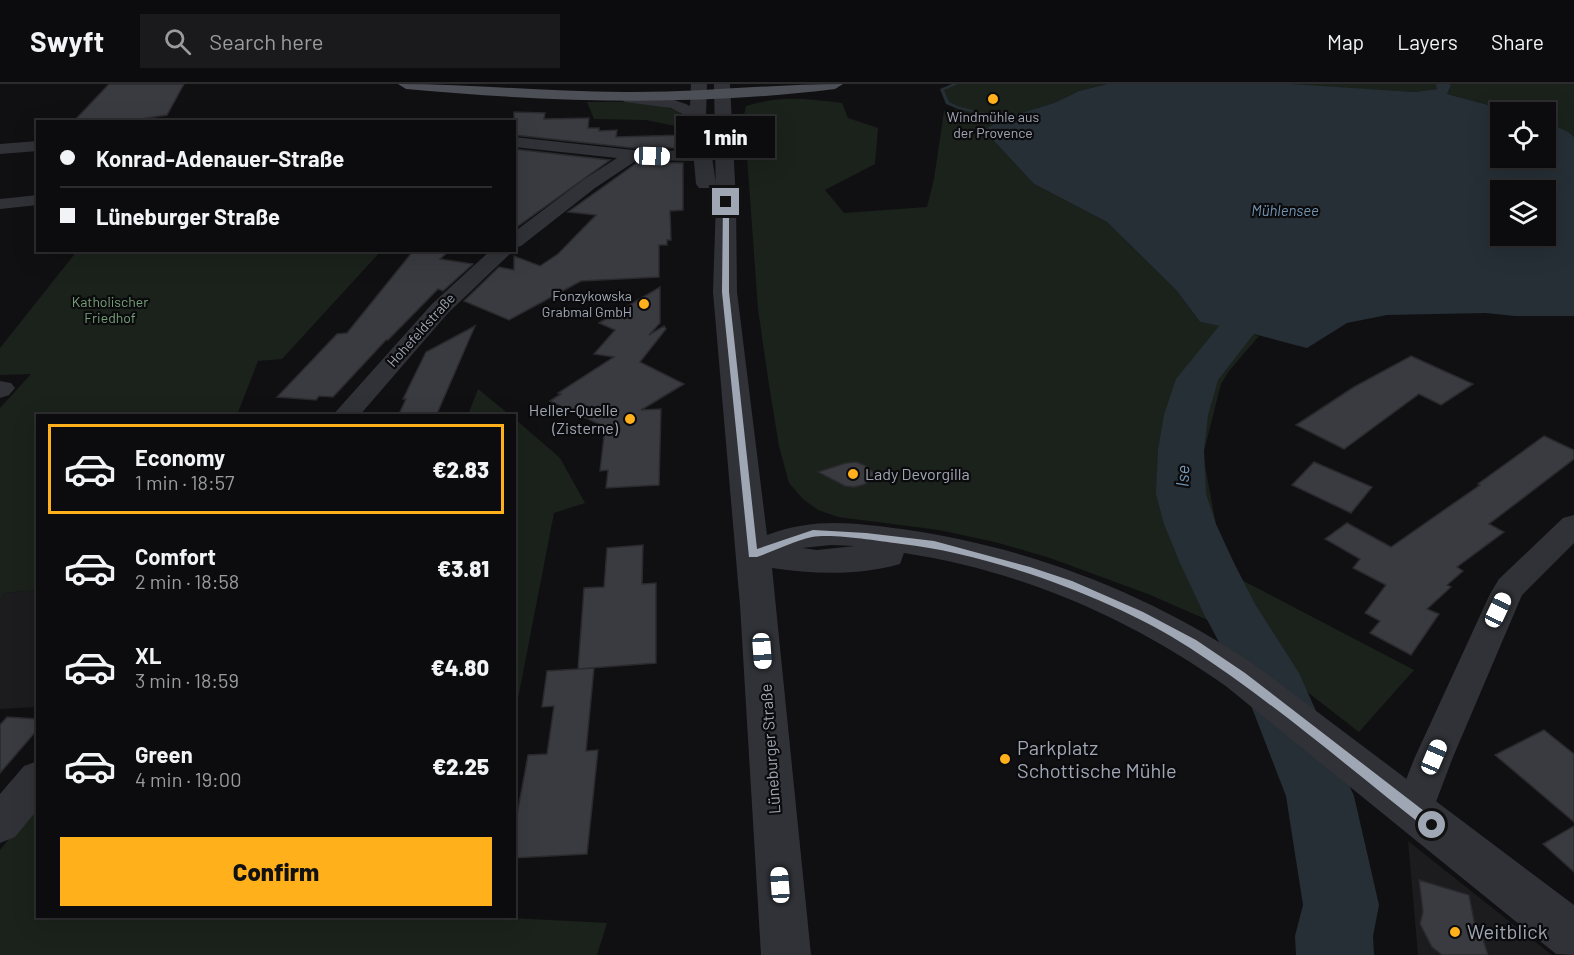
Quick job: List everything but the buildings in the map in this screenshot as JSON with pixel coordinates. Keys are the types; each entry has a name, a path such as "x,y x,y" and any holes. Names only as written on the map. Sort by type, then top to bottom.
{"main road":[{"path":"406,84 488,92 625,97 699,90"},
{"path":"440,84 585,90 699,90 835,84"},
{"path":"722,89 776,84"}],"street":[{"name":"Lüneburger Straße","path":"722,89 726,202 725,292"},
{"name":"Lüneburger Straße","path":"699,90 698,116 702,156 725,292 753,555 786,955"},
{"path":"625,97 675,104 698,116"},
{"path":"516,142 633,155 702,156"},
{"path":"0,149 36,146"},
{"path":"516,240 589,184 633,155"},
{"path":"0,204 36,200"},
{"name":"Hohefeldstraße","path":"347,414 440,307 502,252"},
{"path":"1414,810 1434,757 1506,594 1510,587 1574,525"},
{"path":"753,555 817,562 892,555 1027,570 1068,584 1139,615 1192,643 1241,676 1574,936"},
{"path":"0,824 22,786"}],"shaded area":[{"path":"36,590 36,707 0,709 0,600 4,593"},
{"path":"1408,841 1552,955 1418,955"}],"green space":[{"path":"956,84 1107,84 1079,91 1054,103 1004,118 997,116 1002,120 985,130 1034,184 1107,222 1177,291 1200,322 1238,328 1259,336 1221,384 1203,455 1217,530 1236,577 1414,670 1359,732 1265,659 1212,622 1148,594 1050,558 995,542 939,530 838,517 818,510 803,499 789,483 779,446 758,309 744,115 746,106 783,99 842,103 848,118 878,128 875,164 825,190 844,213 927,207 934,179 944,111 960,109 947,103 942,89"},
{"path":"1263,84 1574,84 1574,137 1556,127 1556,102 1490,102 1490,105 1447,94 1451,87 1414,92"},
{"path":"587,102 635,102 658,105 680,112 685,128 646,120 594,119"},
{"name":"Katholischer Friedhof","path":"76,252 380,252 282,359 258,361 237,414 36,414 36,590 4,593 0,600 0,408 31,374 0,375 0,348"},
{"path":"478,389 509,414 468,414"},
{"path":"516,420 560,458 585,503 554,513 516,709"},
{"path":"36,805 36,918 514,918 607,923 597,955 0,955 0,850"}],"water":[{"name":"Mühlensee","path":"1107,84 1290,84 1414,92 1437,89 1436,84 1449,84 1451,86 1447,94 1490,105 1490,168 1556,168 1556,126 1574,137 1574,316 1515,316 1485,313 1387,315 1347,323 1307,348 1200,322 1177,291 1107,222 1034,184 984,130 1004,118 1054,103 1079,91"}],"waterway":[{"path":"956,84 942,89 947,103 1004,118"},
{"name":"Ise","path":"1297,296 1266,305 1238,328 1197,379 1186,415 1181,450 1181,494 1190,524 1207,563 1232,614 1277,691 1320,796 1341,905 1334,936 1335,955"}],"place":[{"name":"Windmühle aus der Provence","path":"993,99"},
{"name":"Fonzykowska Grabmal GmbH","path":"644,304"},
{"name":"Heller-Quelle (Zisterne)","path":"630,419"},
{"name":"Lady Devorgilla","path":"853,474"},
{"name":"Parkplatz Schottische Mühle","path":"1005,759"},
{"name":"Weitblick","path":"1455,932"}],"route":[{"path":"726,202 725,292 753,555 813,534 866,536 934,544 1068,584 1139,615 1192,643 1241,676 1432,825"}]}
